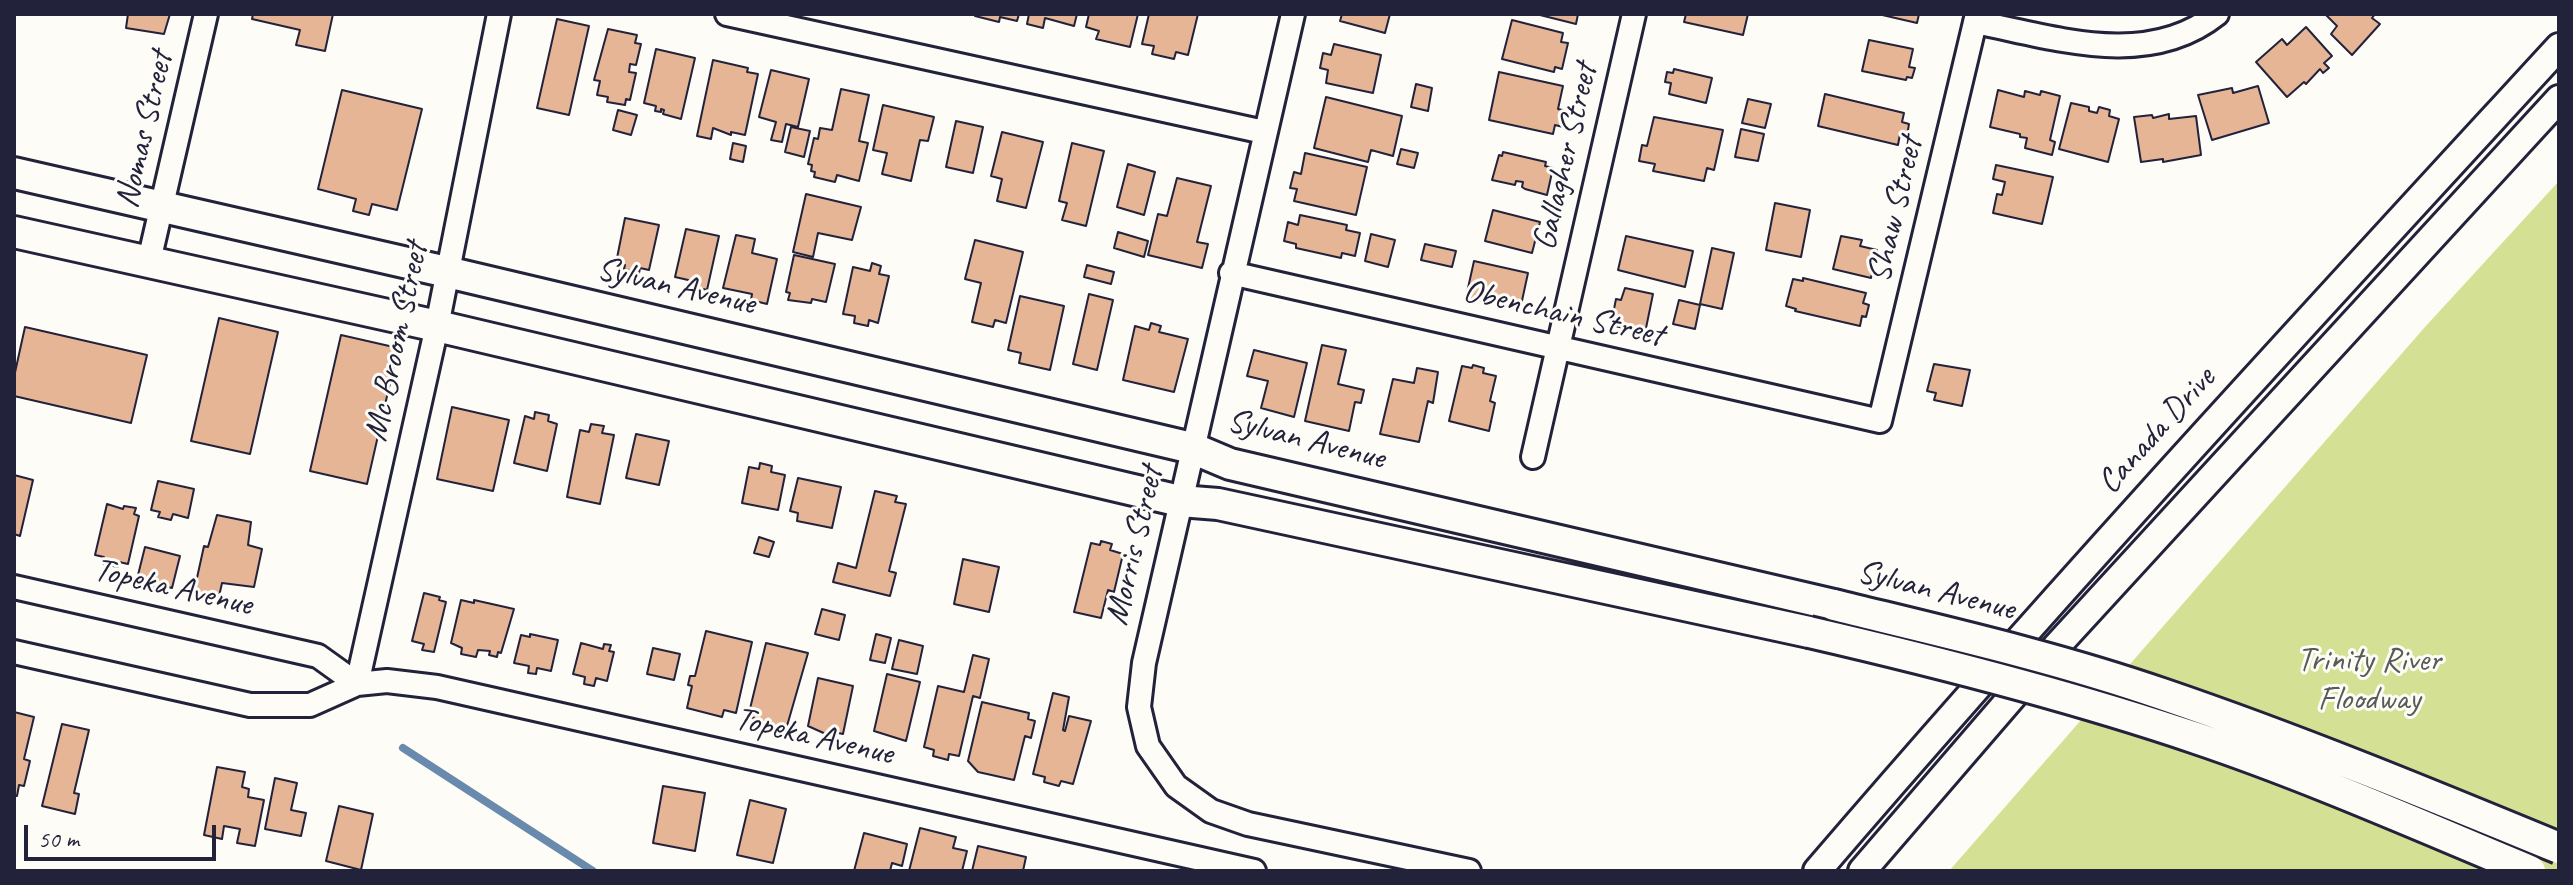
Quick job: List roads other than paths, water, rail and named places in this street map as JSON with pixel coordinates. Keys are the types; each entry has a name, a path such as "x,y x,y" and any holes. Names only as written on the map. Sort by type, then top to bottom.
{"main road":[{"name":"Sylvan Avenue","path":"14,173 1192,448 1230,464 2027,652 2160,693 2376,773 2559,848"},
{"name":"Sylvan Avenue","path":"14,232 437,326 1180,501 1218,504 1809,632 2044,691 2198,739 2299,776 2530,871"}],"street":[{"name":"Nomas Street","path":"149,261 206,14"},
{"name":"Mc Broom Street","path":"357,684 437,326 499,14"},
{"path":"727,14 1264,132"},
{"name":"Morris Street","path":"1293,14 1180,501 1144,663 1139,707 1148,746 1176,786 1211,811 1248,824 1469,871"},
{"name":"Gallagher Street","path":"1533,457 1634,14"},
{"path":"1976,18 2091,45 2131,47 2171,38 2217,14"},
{"name":"Shaw Street","path":"1880,421 1976,18"},
{"name":"Canada Drive","path":"1817,871 1943,724 2180,459 2559,47"},
{"name":"Canada Drive","path":"1862,871 2043,661 2559,99"},
{"name":"Obenchain Street","path":"1231,273 1880,421"},
{"path":"2180,459 2204,485"},
{"name":"Topeka Avenue","path":"14,587 318,656 357,684"},
{"name":"Topeka Avenue","path":"14,652 250,705 310,705 357,684 387,681 437,687 1254,871"}],"waterway":[{"path":"403,748 593,871"}],"park label":[{"name":"Trinity River Floodway","path":"2369,680"}]}
